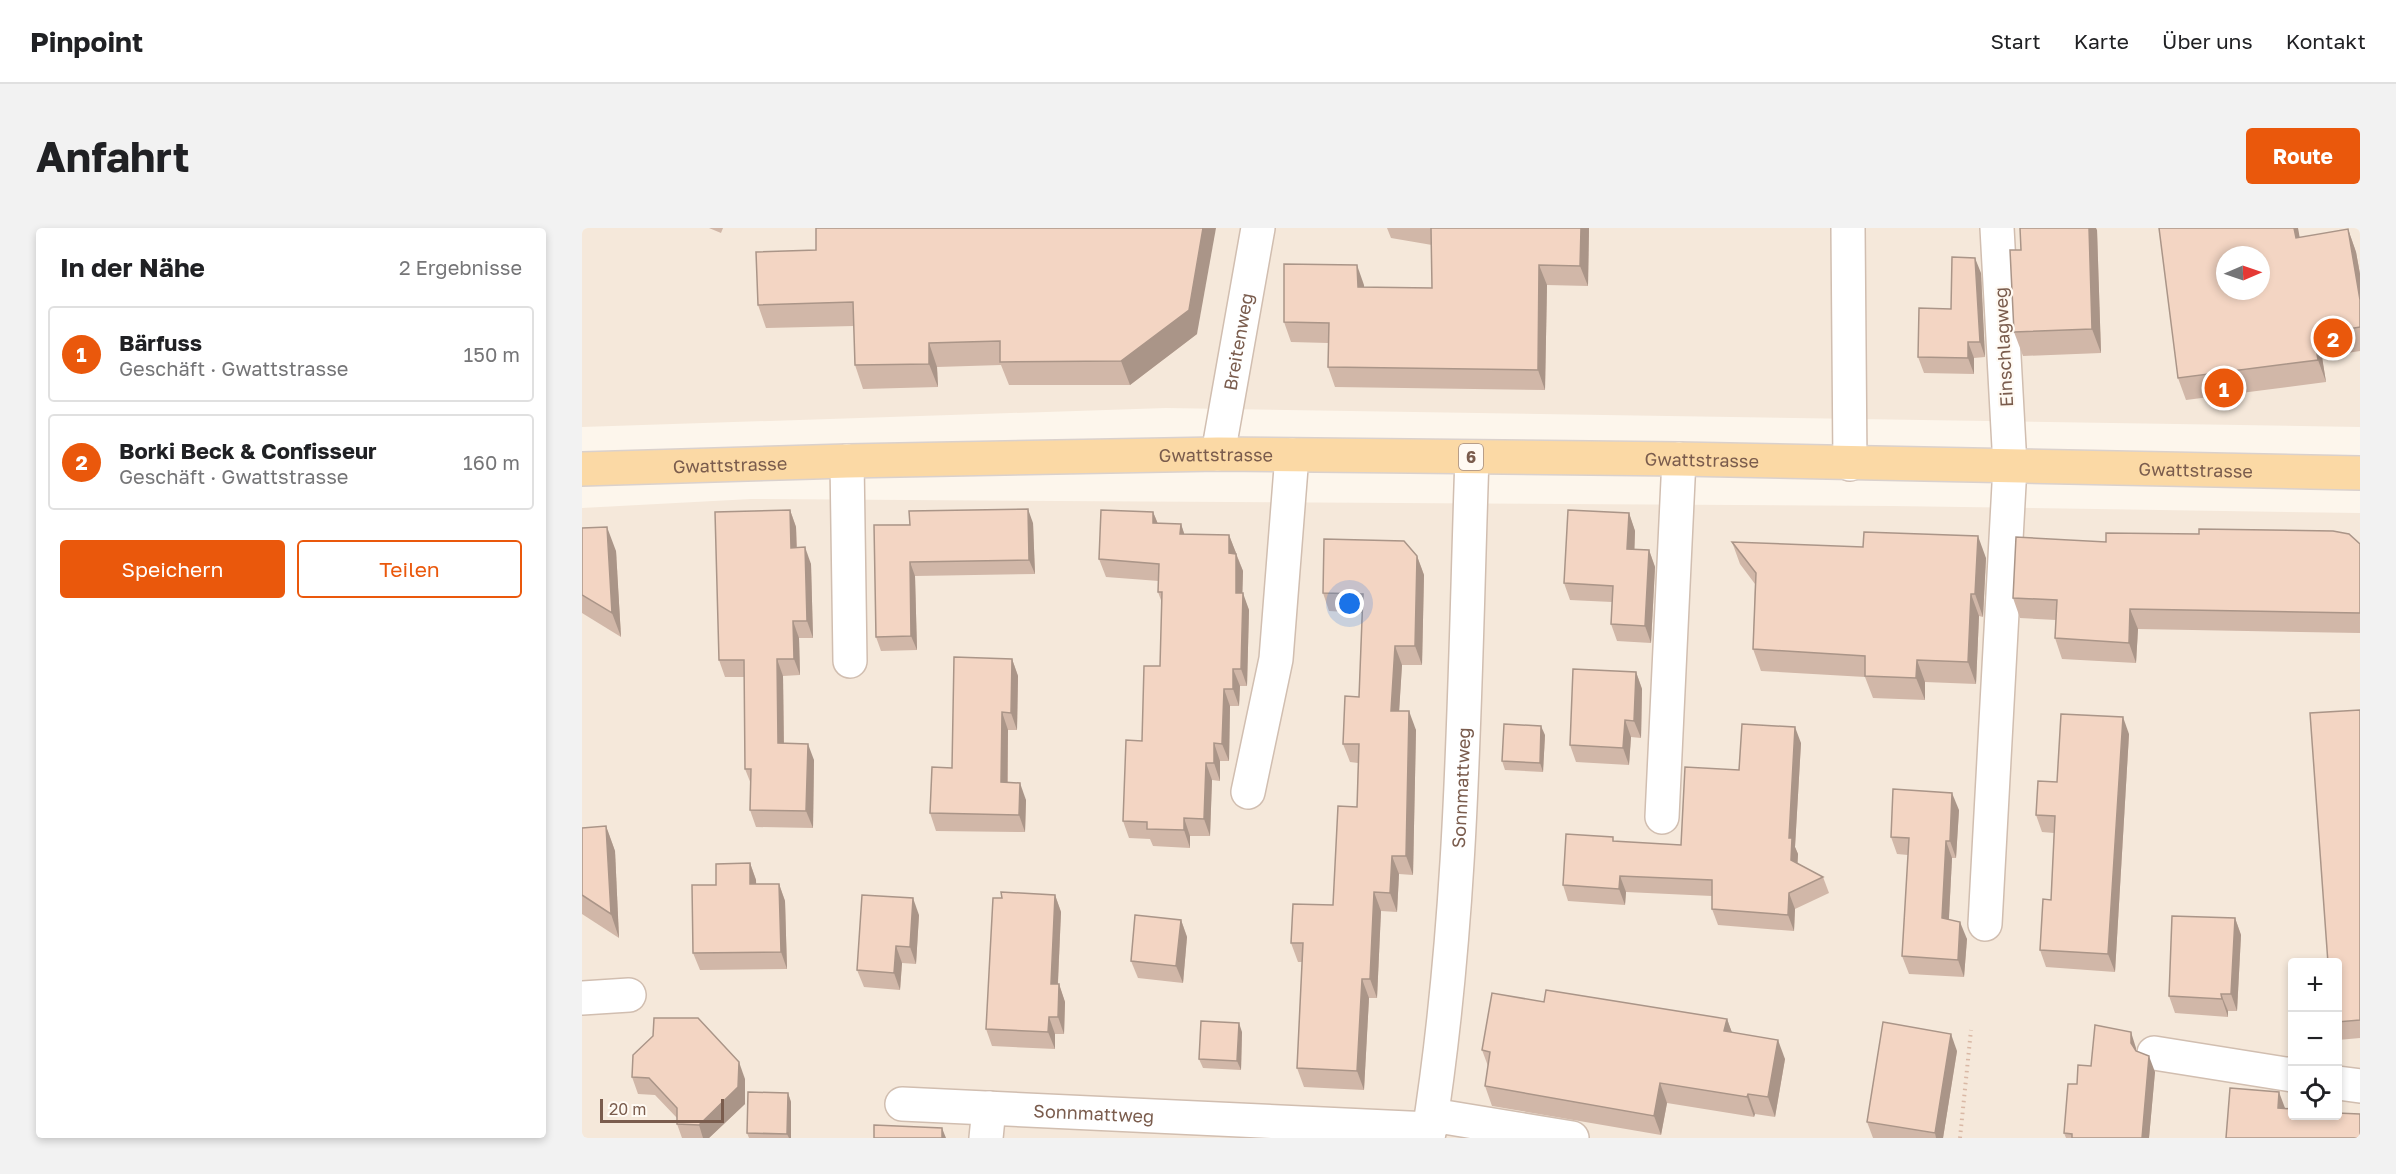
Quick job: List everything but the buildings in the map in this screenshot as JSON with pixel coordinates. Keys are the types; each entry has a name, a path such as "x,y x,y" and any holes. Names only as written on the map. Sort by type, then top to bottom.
{"main road":[{"name":"Gwattstrasse","path":"582,469 847,460 1218,454 1679,459 2360,473"}],"street":[{"name":"Breitenweg","path":"1218,454 1258,228"},
{"path":"1848,228 1850,464"},
{"name":"Einschlagweg","path":"1985,924 2010,466 1997,228"},
{"path":"1248,792 1276,659 1292,455"},
{"name":"Sonnmattweg","path":"1430,1127 1452,945 1458,865 1472,457"},
{"path":"1662,817 1679,459"},
{"path":"847,460 850,661"},
{"path":"582,998 630,995"},
{"path":"2154,1053 2288,1074"},
{"path":"2342,1084 2360,1086"},
{"name":"Sonnmattweg","path":"902,1104 987,1123 1430,1127 1572,1138"}],"path":[{"path":"1960,1138 1971,1030"}],"shaded area":[{"path":"582,228 2360,228 2360,427 1166,408 582,427"},
{"path":"751,499 1892,506 2360,513 2360,1138 582,1138 582,508"}],"place":[{"name":"Borki Beck & Confisseur","path":"2333,338"},
{"name":"Bärfuss","path":"2224,388"}]}
